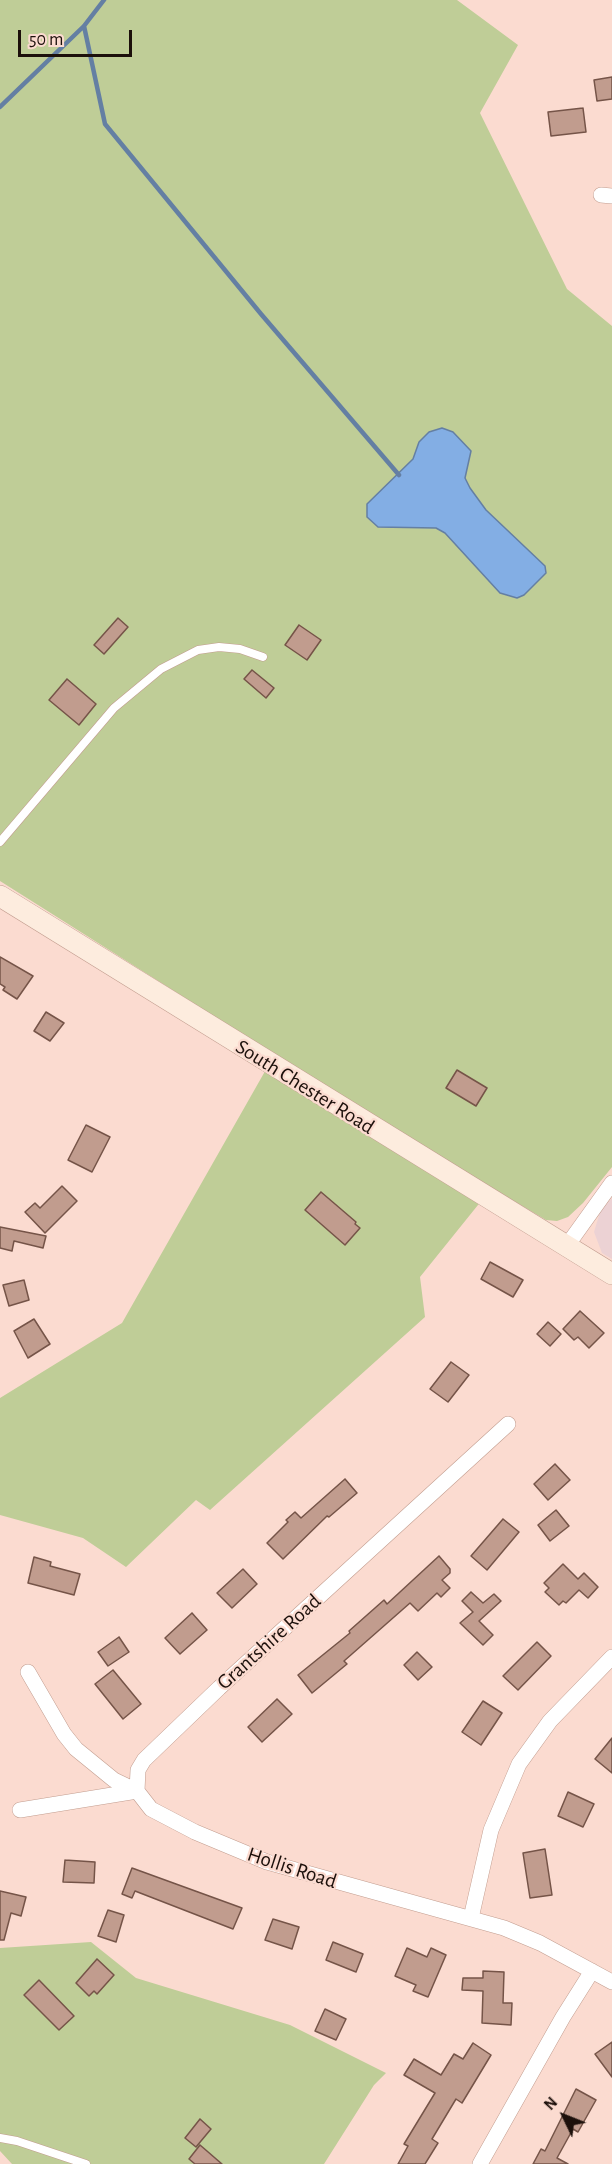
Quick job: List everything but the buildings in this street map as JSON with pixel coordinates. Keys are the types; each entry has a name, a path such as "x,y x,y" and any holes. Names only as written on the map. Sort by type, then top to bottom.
{"street":[{"name":"South Chester Road","path":"0,896 612,1274"},
{"path":"566,1247 612,1183"},
{"name":"Grantshire Road","path":"137,1791 138,1770 144,1760 219,1688 508,1425"},
{"path":"471,1918 491,1830 519,1764 550,1721 612,1657"},
{"name":"Hollis Road","path":"28,1672 64,1734 76,1749 114,1780 137,1791 151,1809 195,1832 267,1862 360,1890 471,1918 540,1943 612,1982"},
{"path":"20,1810 137,1791"},
{"path":"480,2164 563,2017 592,1971"}],"lane":[{"path":"0,842 114,708 161,669 198,650 219,647 240,649 263,657"},
{"path":"0,2138 17,2141 86,2164"}],"shaded area":[{"path":"612,1198 612,1259 602,1253 594,1232 600,1212"}],"green space":[{"path":"0,0 457,0 518,45 480,113 567,289 612,326 612,1167 583,1203 568,1217 557,1221 546,1220 394,1130 0,881"},
{"path":"268,1066 482,1200 420,1277 425,1317 210,1510 196,1500 126,1567 83,1538 0,1515 0,1398 122,1323"},
{"path":"91,1942 136,1978 290,2025 386,2073 374,2085 324,2164 12,2164 0,2151 0,1948"}],"water":[{"path":"442,428 453,432 471,451 465,478 486,510 545,566 546,573 524,595 517,598 500,593 445,533 436,528 378,527 367,517 367,504 413,459 419,442 429,432"}],"waterway":[{"path":"0,107 84,26 104,0"},
{"path":"84,26 105,124 261,314 399,475"}]}
